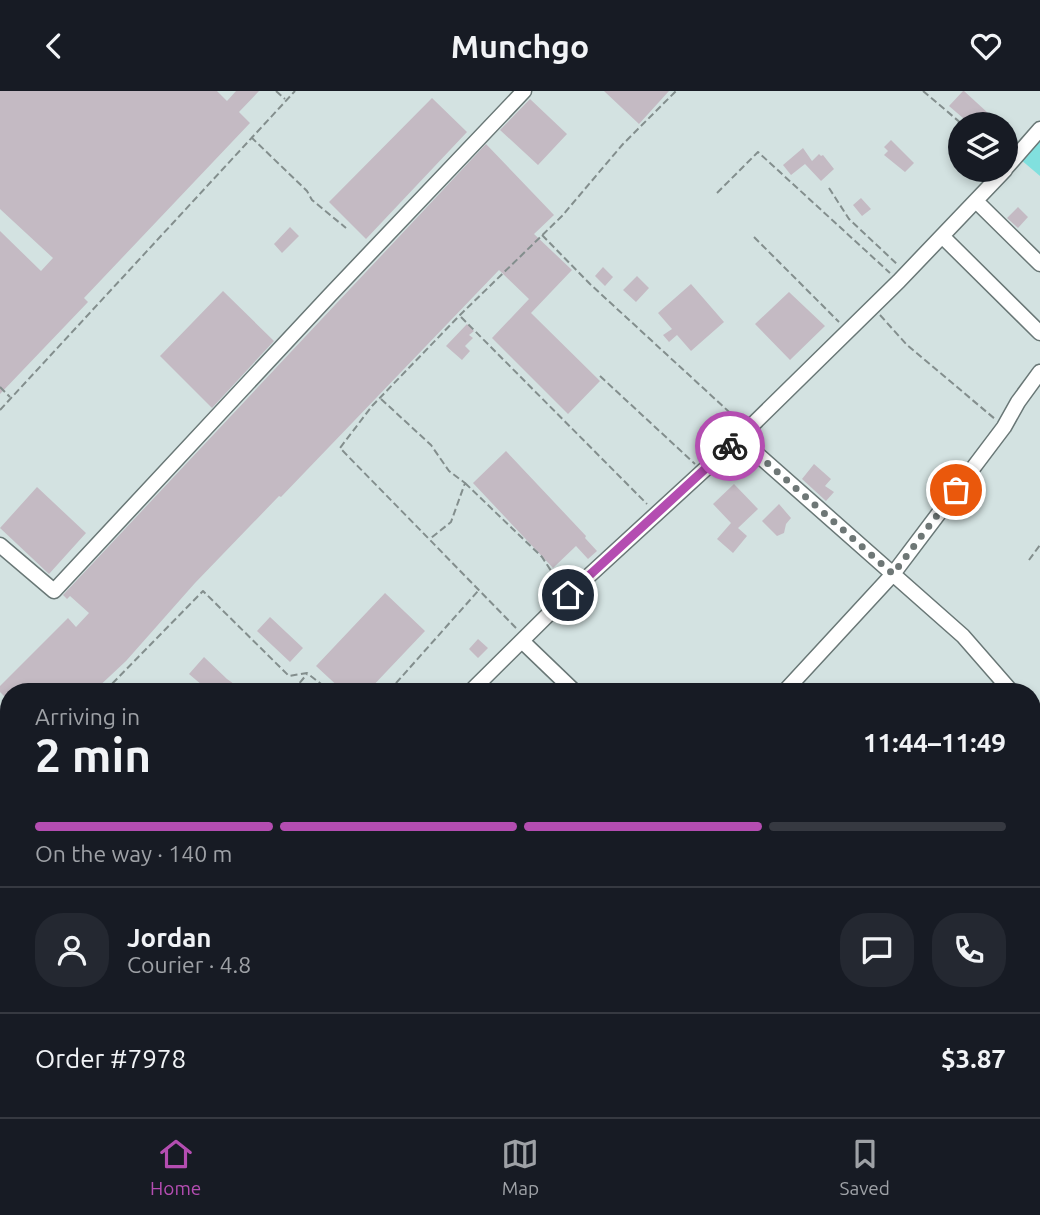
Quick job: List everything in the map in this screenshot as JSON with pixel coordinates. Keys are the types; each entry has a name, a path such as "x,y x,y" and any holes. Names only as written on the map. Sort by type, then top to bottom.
{"street":[{"path":"0,545 54,591 524,91"},
{"path":"1018,157 1037,137"},
{"path":"479,683 568,595 743,433 902,277 994,182"},
{"path":"976,201 1040,264"},
{"path":"942,236 1040,333"},
{"path":"792,683 893,574 1004,427 1040,372"},
{"path":"743,433 963,636 1004,683"},
{"path":"525,640 566,683"}],"path":[{"path":"276,91 286,100"},
{"path":"0,410 295,91"},
{"path":"525,640 430,538 340,448 372,406 460,315 562,216 623,145 676,91"},
{"path":"923,91 948,112"},
{"path":"251,137 307,191 312,200 346,228"},
{"path":"717,193 758,152 902,277"},
{"path":"829,188 849,219 902,277"},
{"path":"541,235 689,377 719,401 743,433"},
{"path":"754,237 847,330"},
{"path":"872,306 907,345 1004,427"},
{"path":"460,315 657,515"},
{"path":"600,376 702,471"},
{"path":"0,387 11,398"},
{"path":"380,398 430,445 449,471 466,483 541,557 568,595"},
{"path":"430,538 451,522 466,483"},
{"path":"1029,560 1040,545"},
{"path":"113,683 203,591 289,675 307,673 320,683"},
{"path":"396,683 479,591"},
{"path":"299,683 307,673"}],"shaded area":[{"path":"1040,136 1040,176 1020,159"}],"building":[{"path":"0,91 217,91 227,101 236,91 259,91 239,112 250,123 84,298 88,302 0,394 0,231 41,271 53,258 0,209"},
{"path":"604,91 669,91 639,124"},
{"path":"964,91 987,112 956,112 949,106"},
{"path":"432,98 467,132 366,239 329,202"},
{"path":"530,99 567,134 538,165 500,130"},
{"path":"891,140 914,163 905,172 884,155 888,151 884,147"},
{"path":"486,144 554,215 534,234 572,270 531,313 600,381 568,414 492,338 529,299 499,270 195,583 126,661 103,683 3,683 68,618 76,627 89,613 70,596 67,599 63,595"},
{"path":"803,148 812,161 819,154 823,155 834,169 821,181 805,164 791,175 783,165"},
{"path":"861,198 871,209 862,216 853,205"},
{"path":"1018,207 1028,217 1018,228 1007,218"},
{"path":"290,227 299,236 282,253 274,244"},
{"path":"603,267 613,277 605,286 595,276"},
{"path":"637,276 649,288 636,302 623,290"},
{"path":"691,284 724,322 691,351 677,335 669,342 663,335 672,329 658,313"},
{"path":"223,291 274,341 212,408 160,356"},
{"path":"789,292 825,326 790,360 755,324"},
{"path":"467,324 474,331 469,335 473,338 465,346 470,351 462,360 446,346"},
{"path":"506,451 586,536 597,551 588,559 576,546 553,568 473,483"},
{"path":"814,464 831,479 825,486 834,492 826,501 802,479"},
{"path":"734,484 758,509 738,528 747,536 733,553 717,539 731,523 713,504"},
{"path":"37,487 86,533 49,574 0,528"},
{"path":"779,504 791,518 784,533 777,536 762,521"},
{"path":"385,593 425,631 376,683 334,683 316,666"},
{"path":"270,617 303,648 290,662 257,631"},
{"path":"478,639 488,648 478,658 469,649"},
{"path":"204,657 233,683 200,683 189,674"}],"way so far":[{"path":"730,446 739,438 893,574 956,490"}],"route":[{"path":"568,595 730,446"}]}
